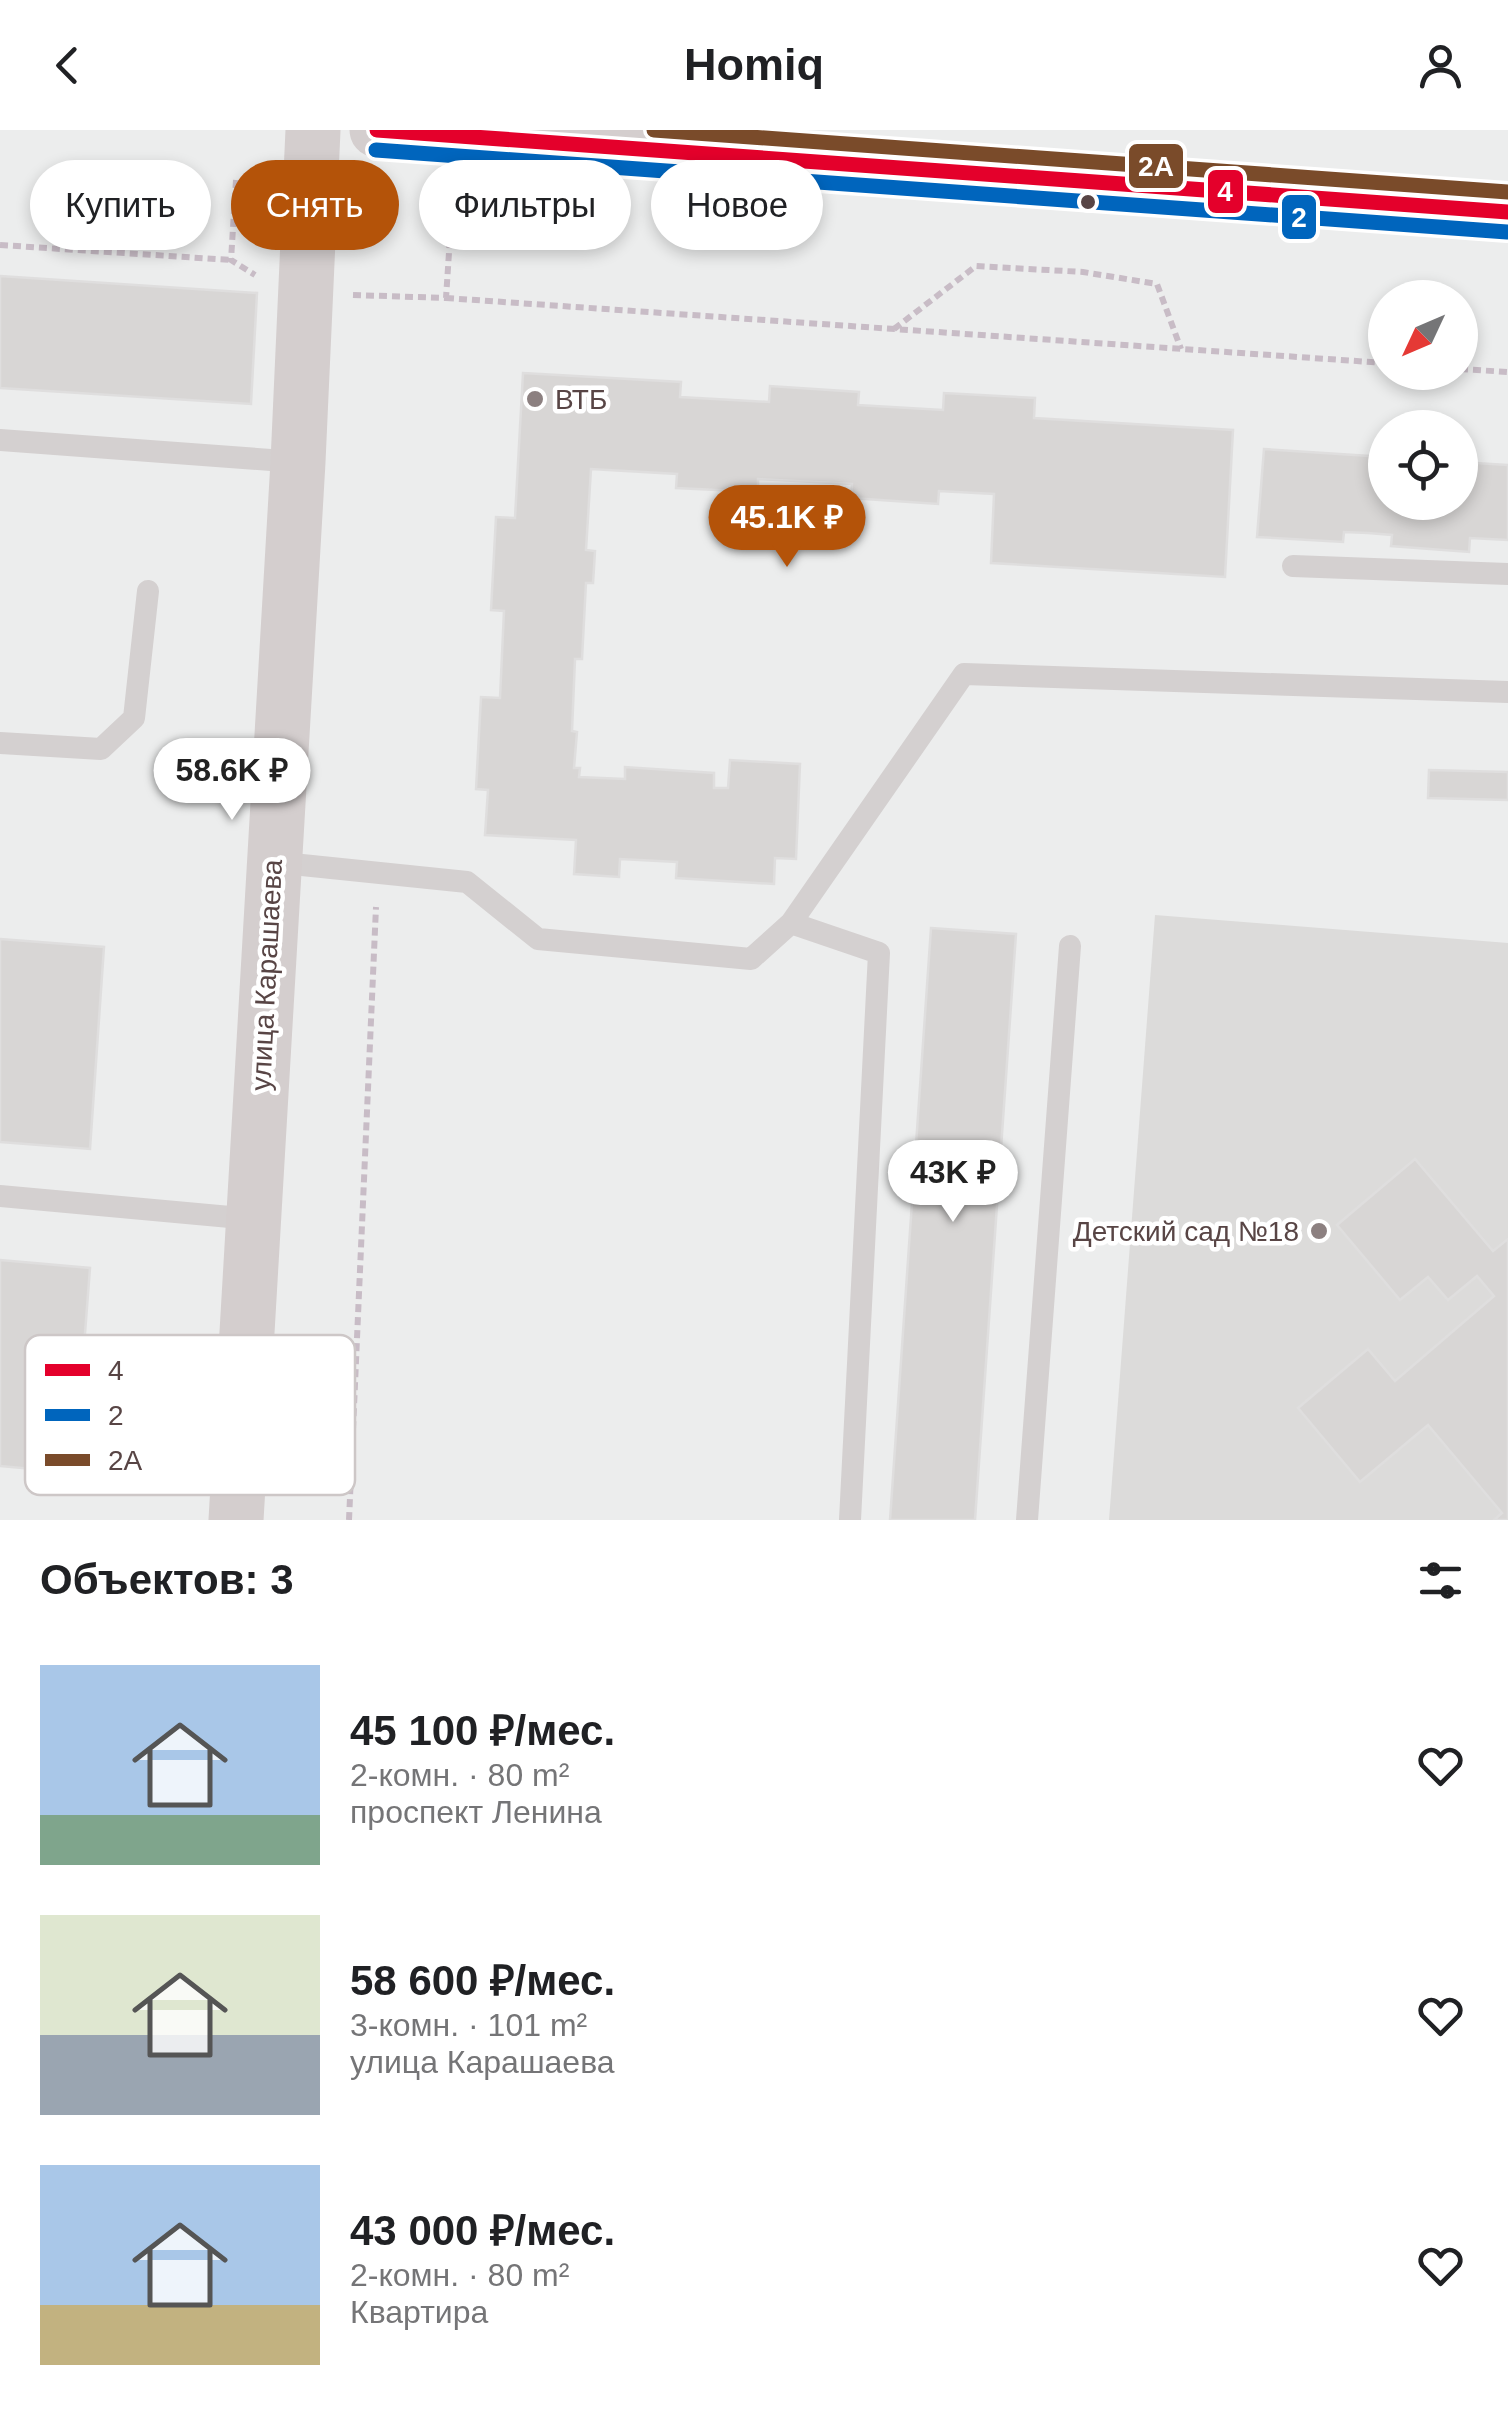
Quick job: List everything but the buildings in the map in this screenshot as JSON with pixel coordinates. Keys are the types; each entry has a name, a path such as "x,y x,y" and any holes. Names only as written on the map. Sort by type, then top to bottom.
{"street":[{"name":"улица Карашаева","path":"246,1335 298,462 312,130"},
{"path":"376,130 1508,212"},
{"name":"улица Карашаева","path":"236,1520 237,1495"}],"lane":[{"path":"0,440 298,462"},
{"path":"1292,566 1508,574"},
{"path":"0,742 101,749 134,718 148,591"},
{"path":"272,862 467,882 538,939 751,959 792,923 964,674 1508,692"},
{"path":"792,923 879,952 850,1520"},
{"path":"1027,1520 1070,946"},
{"path":"0,1196 252,1219"}],"path":[{"path":"0,245 231,260 264,280"},
{"path":"231,260 232,250"},
{"path":"446,298 450,250"},
{"path":"893,329 976,266 1083,272 1157,284 1182,349"},
{"path":"336,294 446,298 1368,363"},
{"path":"1478,370 1508,372"},
{"path":"355,1381 377,873"},
{"path":"349,1520 350,1495"}],"shaded area":[{"name":"Детский сад №18","path":"1155,915 1508,943 1508,1520 1109,1520"}],"transit line":[{"name":"4","path":"377,130 1508,212"},
{"name":"2А","path":"654,130 1508,192"},
{"name":"2","path":"376,150 1507,232"}],"place":[{"name":"ВТБ","path":"535,399"},
{"name":"Детский сад №18","path":"1319,1231"}]}
